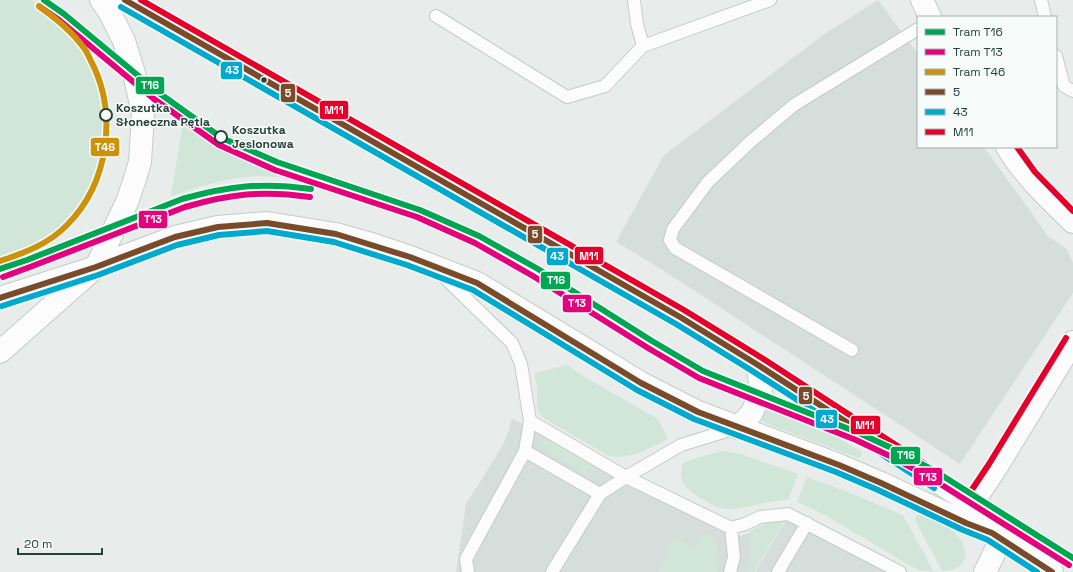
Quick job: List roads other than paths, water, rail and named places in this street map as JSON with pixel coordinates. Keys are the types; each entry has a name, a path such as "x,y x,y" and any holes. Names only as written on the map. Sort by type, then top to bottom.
{"main road":[{"path":"0,352 96,267 127,202 140,162 143,114 134,73 124,42 110,13 101,0"},
{"path":"125,0 673,313 758,365 972,504 997,536"},
{"path":"922,0 930,16"},
{"path":"1008,148 1016,163 1073,222"},
{"path":"0,298 96,267 175,237 218,227 267,223 336,234 368,243 476,283 641,383 698,412 737,428 839,465 881,483 997,536 1052,572"},
{"path":"972,504 996,468 1073,342"},
{"path":"737,428 752,414 761,394 758,365"},
{"path":"881,483 972,504"},
{"path":"985,572 997,536"}],"lane":[{"path":"634,0 637,24 643,46"},
{"path":"436,16 567,97 605,86 643,46 770,0"},
{"path":"1041,0 1045,16"},
{"path":"852,350 675,248 670,240 673,229 708,182 750,142 794,105 917,30"},
{"path":"1057,60 1064,86 1073,91"},
{"path":"433,266 512,343 521,364 530,421 525,451 466,559 468,572"},
{"path":"530,421 626,477 731,528 745,524 760,517 788,514 900,572"},
{"path":"552,572 600,494 681,445 737,428"},
{"path":"525,451 600,494"},
{"path":"778,572 807,523"},
{"path":"730,572 734,557 731,528"}],"tram line":[{"name":"T16","path":"44,0 64,14 159,93 222,138 277,162 420,210 479,236 538,269 652,341 703,371 859,433 898,451 938,473 1073,558"},
{"name":"T46","path":"0,261 44,243 67,225 81,208 92,189 100,168 105,147 105,103 99,81 91,61 85,50 69,30 39,6"},
{"name":"T13","path":"40,7 59,20 154,99 219,145 275,170 417,217 475,243 533,276 699,378 856,440 894,458 934,480 1069,565"},
{"name":"T16","path":"0,269 27,260 182,199 215,191 246,186 277,186 311,189"},
{"name":"T13","path":"3,277 185,207 217,199 247,194 277,194 310,197"}],"place":[{"name":"Koszutka Słoneczna Pętla","path":"106,115"},
{"name":"Koszutka Jesionowa","path":"221,137"}]}
